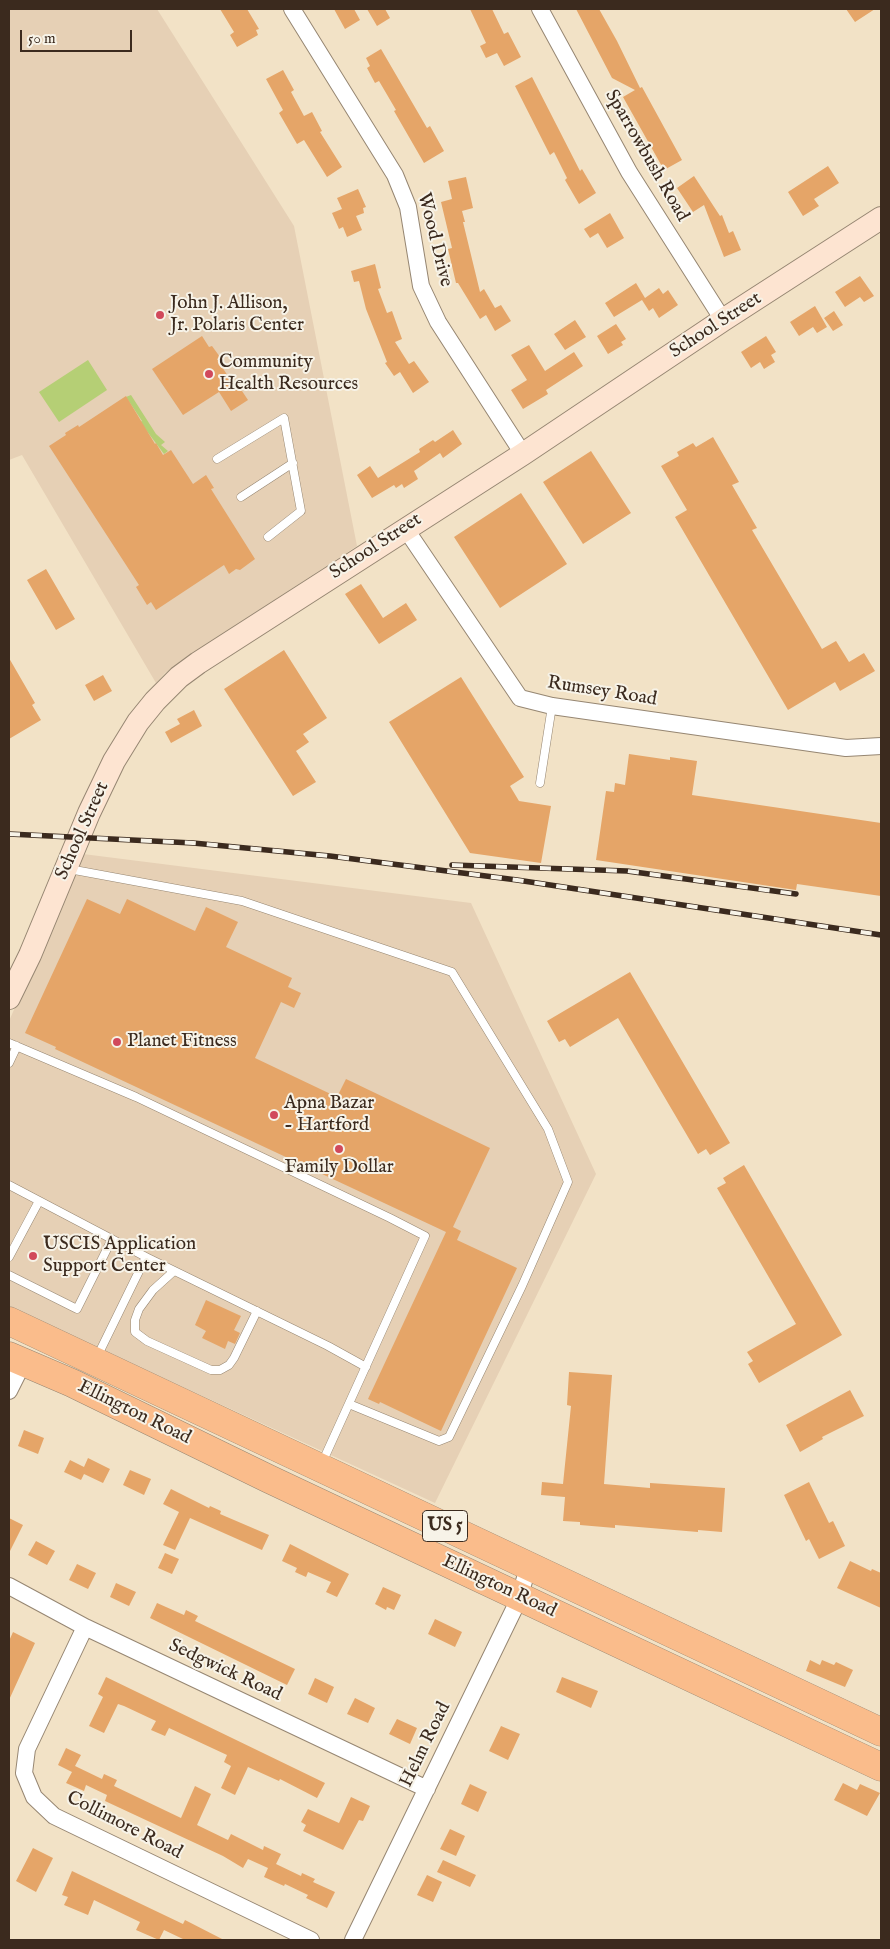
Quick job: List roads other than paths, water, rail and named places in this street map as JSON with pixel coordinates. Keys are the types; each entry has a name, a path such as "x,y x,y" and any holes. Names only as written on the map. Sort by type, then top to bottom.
{"highway":[{"name":"Ellington Road","path":"9,1321 881,1732"},
{"name":"Ellington Road","path":"16,1359 72,1383 306,1496 881,1767"},
{"path":"306,1496 320,1467"}],"main road":[{"name":"School Street","path":"9,998 30,955 89,812 122,746 138,722 164,692 198,663 405,528 524,454 723,320 881,218"}],"street":[{"name":"Wood Drive","path":"292,9 395,175 408,207 422,286 438,322 524,454"},
{"name":"Sparrowbush Road","path":"540,9 629,172 723,320"},
{"name":"Rumsey Road","path":"405,528 520,698 552,706 846,748 881,746"},
{"path":"9,1391 16,1359"},
{"name":"Helm Road","path":"354,1940 520,1597 529,1566"},
{"name":"Sedgwick Road","path":"9,1586 85,1627 427,1789"},
{"name":"Collimore Road","path":"85,1627 27,1749 24,1773 34,1797 54,1816 311,1940"}],"lane":[{"path":"217,460 284,418 301,511 268,537"},
{"path":"242,497 292,463"},
{"path":"540,783 552,706"},
{"path":"66,868 242,901 452,972 548,1129 568,1182 522,1286 448,1437 439,1442 349,1404"},
{"path":"9,1063 13,1044 136,1097 425,1236 320,1467"},
{"path":"9,1186 146,1257 328,1346 366,1367"},
{"path":"9,1257 39,1200"},
{"path":"9,1275 77,1309 112,1239"},
{"path":"95,1361 146,1257"},
{"path":"174,1270 153,1290 139,1309 135,1320 135,1332 147,1341 211,1370 220,1370 229,1365 234,1358 257,1311"}],"railway":[{"path":"9,834 193,843 330,856 517,880 881,935"},
{"path":"452,865 627,871 796,894"}],"place":[{"name":"John J. Allison, Jr. Polaris Center","path":"160,315"},
{"name":"Community Health Resources","path":"209,374"},
{"name":"Planet Fitness","path":"117,1042"},
{"name":"Apna Bazar - Hartford","path":"274,1115"},
{"name":"Family Dollar","path":"339,1149"},
{"name":"USCIS Application Support Center","path":"33,1256"}]}
